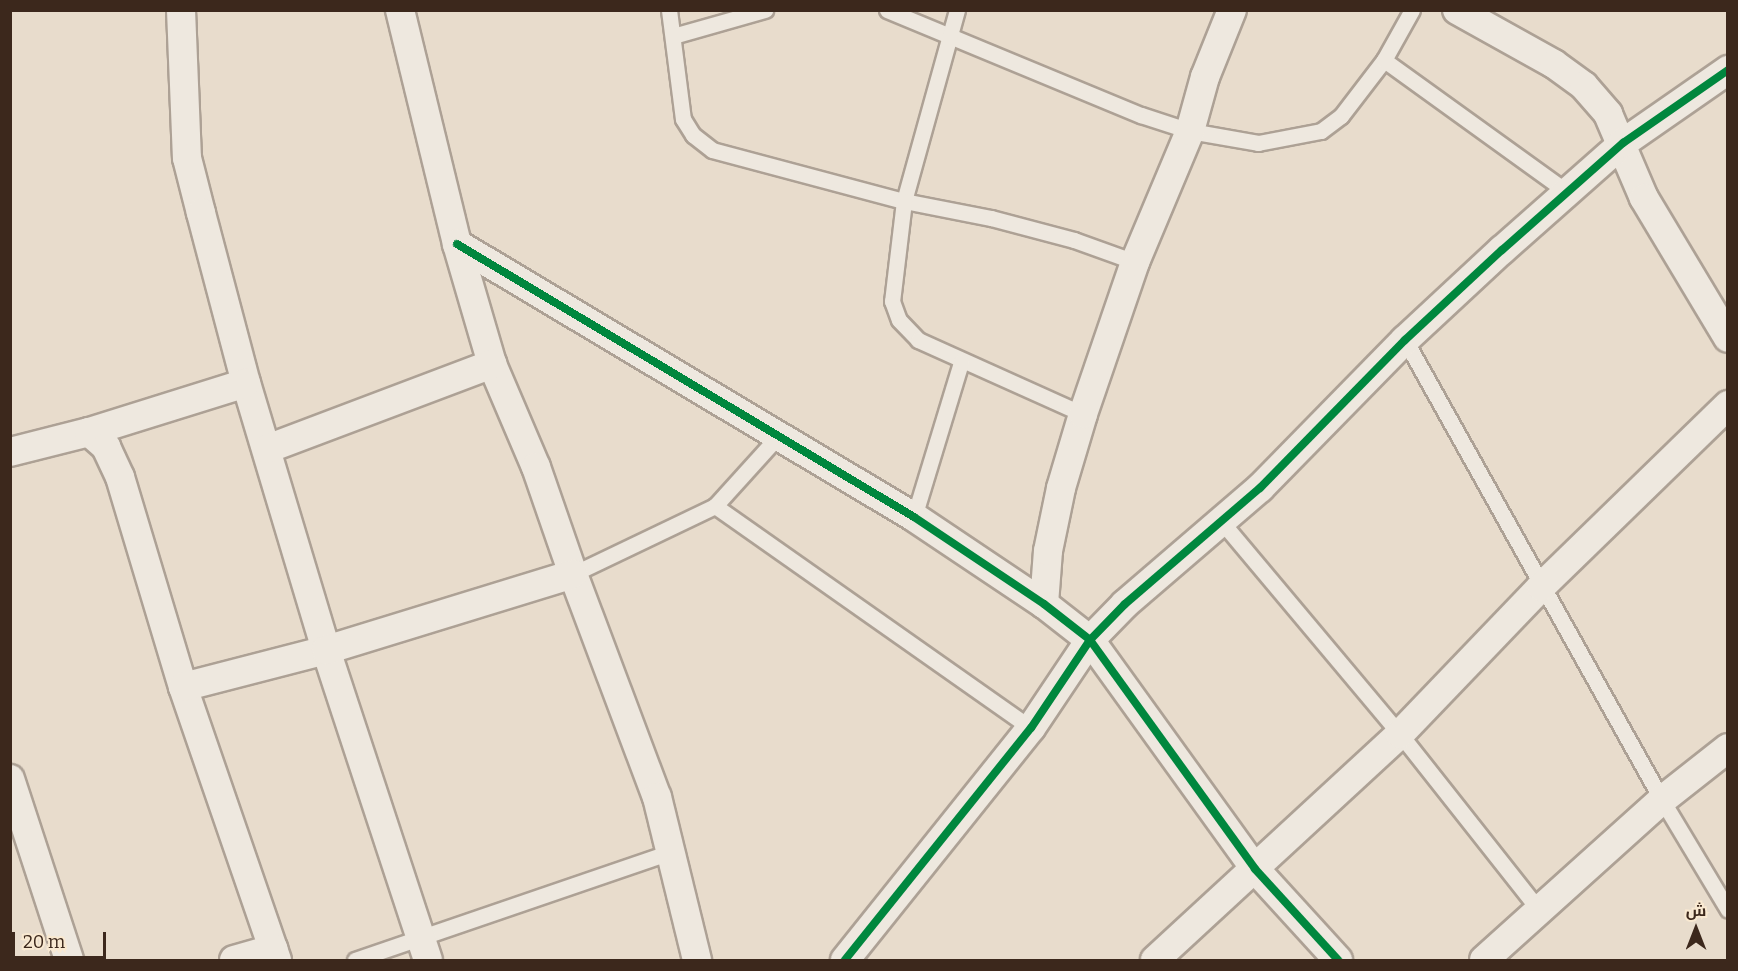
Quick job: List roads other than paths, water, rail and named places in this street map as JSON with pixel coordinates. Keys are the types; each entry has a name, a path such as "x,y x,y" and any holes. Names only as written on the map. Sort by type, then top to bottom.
{"street":[{"path":"181,10 187,158 246,383 326,650 424,950"},
{"path":"400,10 457,244 492,364 536,466 573,574 657,797 697,960"},
{"path":"1044,604 1048,551 1061,488 1083,414 1135,262 1190,131 1206,77 1232,10"},
{"path":"1457,10 1554,63 1584,86 1608,114 1623,143 1649,207 1728,338"},
{"path":"845,960 1031,728 1090,640 1337,413 1405,340 1570,194 1623,143 1728,70"},
{"path":"457,244 780,434 914,517 1044,604 1090,640 1255,869 1338,960"},
{"path":"267,449 492,364"},
{"path":"10,453 89,432 246,383"},
{"path":"1155,960 1400,734 1541,586 1728,405"},
{"path":"89,432 106,447 120,477 183,687 275,955 234,960"},
{"path":"183,687 326,650 573,574"},
{"path":"1484,960 1538,909 1662,800 1728,748"},
{"path":"10,778 69,960"}],"lane":[{"path":"669,10 682,119 693,135 712,150 904,201 1033,229 1135,262"},
{"path":"673,36 765,10"},
{"path":"887,10 950,34 1141,115 1190,131 1258,143 1321,131 1341,116 1384,60 1413,10"},
{"path":"957,10 904,201 892,301 899,320 918,340 961,362 1083,414"},
{"path":"1384,60 1570,194"},
{"path":"1405,340 1662,800 1728,909"},
{"path":"914,517 961,362"},
{"path":"573,574 715,506 780,434"},
{"path":"715,506 1031,728"},
{"path":"1221,521 1400,734 1538,909"},
{"path":"355,960 424,950 671,852"}]}
